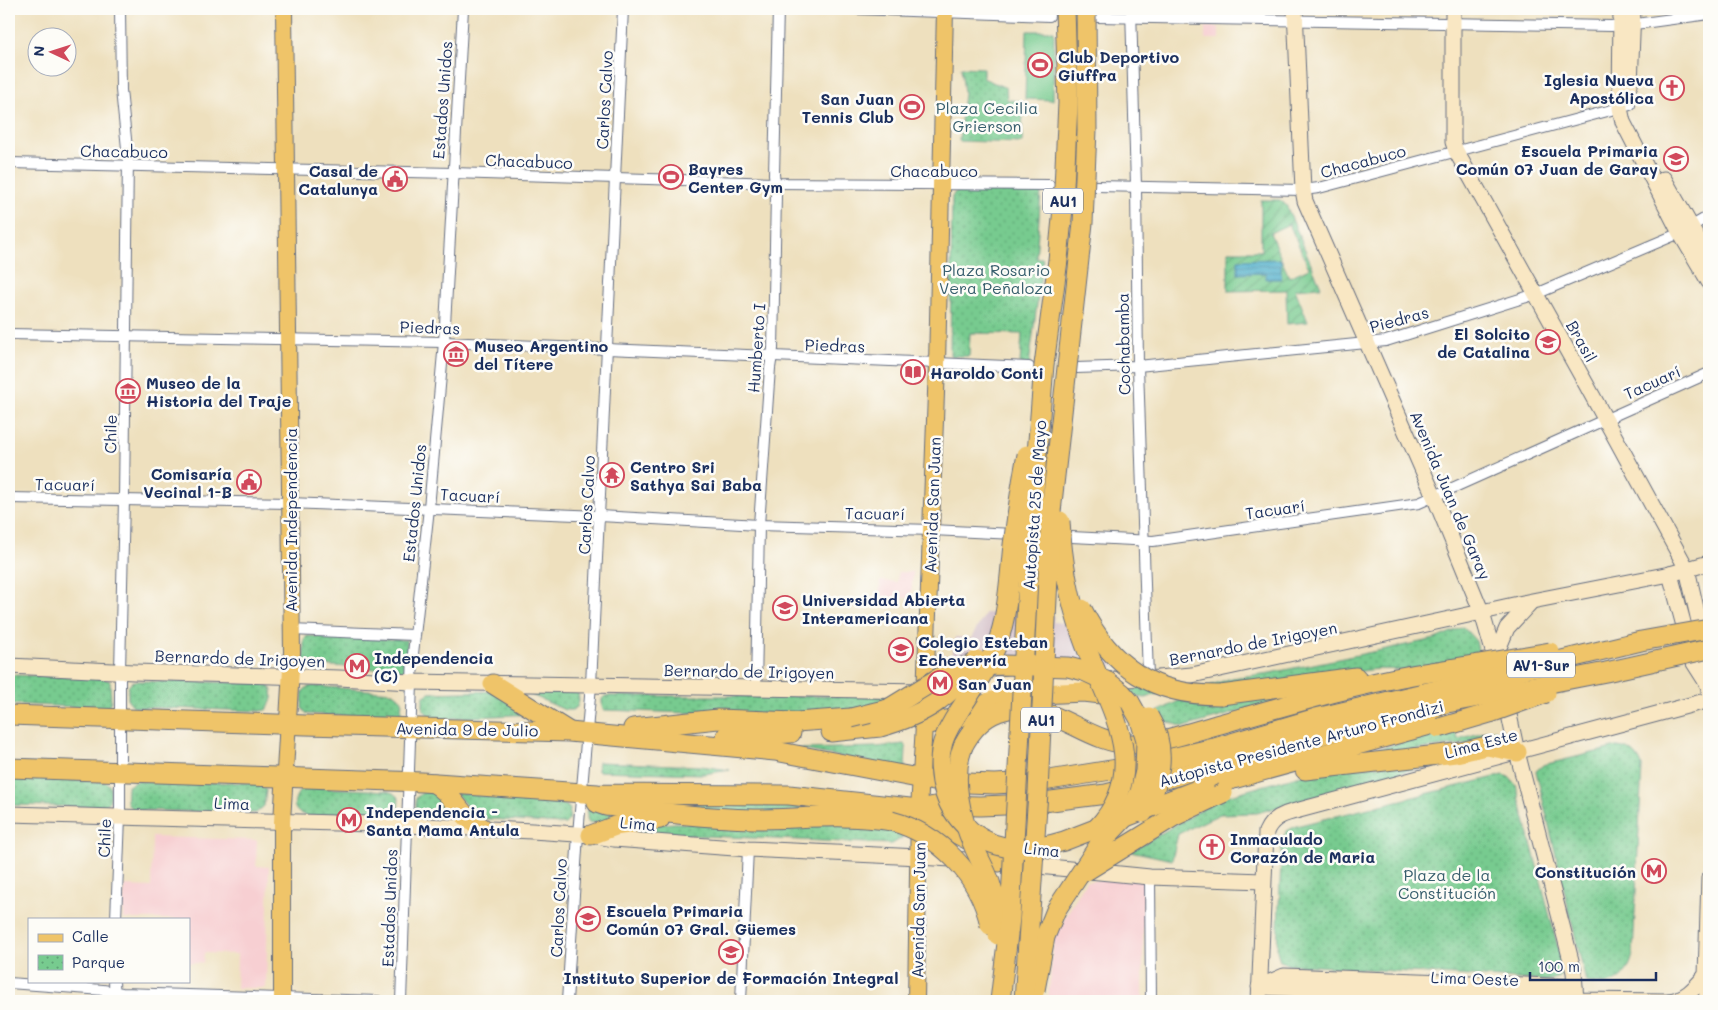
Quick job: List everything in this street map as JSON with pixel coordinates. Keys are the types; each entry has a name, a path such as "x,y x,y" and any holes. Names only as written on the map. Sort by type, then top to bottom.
{"highway":[{"name":"Autopista 25 de Mayo","path":"1000,1001 1010,918 1030,542 1037,366 1058,260 1066,149 1068,103 1057,12"},
{"name":"Autopista 25 de Mayo","path":"1024,1001 1038,792 1049,545 1058,440 1083,223 1091,13"},
{"path":"1037,366 1007,604 996,648 986,670 949,729 941,750 940,766 943,788 948,802 958,819 978,836 996,845 1016,849 1039,848 1064,841 1204,787 1438,703 1532,699 1606,672"},
{"path":"9,768 409,781 582,794 790,795 919,809 938,824 996,853 1017,856 1042,854 1071,844 1098,827 1119,795 1123,781 1125,759 1120,730 1085,646 1065,566 1060,523 1058,440"},
{"path":"658,739 851,731 880,727 902,720 928,708 951,692 966,676 979,657 1001,599 1014,542"},
{"path":"1065,566 1079,602 1093,630 1102,642 1123,664 1148,681 1168,689 1186,693 1221,695 1376,674 1407,676 1438,703"},
{"path":"1081,876 1167,820 1223,793 1284,774 1438,703 1528,655 1641,641 1709,628"},
{"name":"Autopista Presidente Arturo Frondizi","path":"921,779 939,782 1030,783 1142,766 1214,748 1316,718 1438,703 1606,672 1709,649"},
{"path":"494,684 578,733 718,719 824,722 867,716 893,706 946,673 962,666 1068,667 1091,674 1117,688 1133,707 1144,734 1146,762 1142,785 1134,807 1103,840 1081,876 1062,900 1048,928 1034,1001"},
{"path":"996,1001 998,924 995,898 989,879 970,840 959,801 958,776 963,746 974,728 993,714 1013,708 1025,708 1045,712 1106,741 1136,744 1407,676"},
{"path":"924,725 960,718 990,702 1016,695 1068,692 1095,693 1127,701 1144,711 1156,729 1160,747 1159,773 1154,792 1146,809 1136,822 1081,876"},
{"name":"Autopista Presidente Arturo Frondizi","path":"919,809 940,804 980,806 1028,804 1106,794 1189,773 1313,736 1438,703"},
{"name":"Avenida 9 de Julio","path":"9,715 578,733 775,751 921,779"},
{"path":"1284,774 1456,753 1487,746 1517,752"},
{"path":"434,783 447,792 466,818 483,828"},
{"path":"582,794 595,803 606,806 686,816 753,819 864,818 891,821 916,830 937,843 954,858 967,874 980,896 988,915 997,972"},
{"path":"584,834 615,826 686,816"},
{"path":"979,846 999,862"}],"main road":[{"name":"Avenida Independencia","path":"282,999 282,822 291,676 289,339 284,9"},
{"name":"Avenida San Juan","path":"916,1001 919,809 938,364 945,10"}],"street":[{"name":"Chile","path":"116,918 120,817 120,671 128,166 121,90 120,9"},
{"name":"Estados Unidos","path":"401,1001 411,682 414,635 429,508 444,342 463,9"},
{"name":"Carlos Calvo","path":"568,1001 584,834 578,733 591,685 623,9"},
{"name":"Humberto I","path":"756,688 759,525 770,368 774,349 774,174 778,9"},
{"path":"854,9 1057,12"},
{"name":"Brasil","path":"1453,9 1453,142 1456,151 1687,569 1708,660 1709,690"},
{"path":"1621,9 1626,25 1625,106 1623,122 1686,229 1709,282"},
{"path":"1626,25 1633,9"},
{"path":"1091,13 1295,15 1453,24 1626,25 1709,14"},
{"name":"Cochabamba","path":"1131,13 1136,186 1138,366 1148,678"},
{"name":"Avenida Juan de Garay","path":"1295,15 1302,190 1305,201 1434,496 1482,613 1495,656 1517,752 1574,972 1576,996"},
{"name":"Chacabuco","path":"1096,186 1302,190 1319,188 1625,106"},
{"name":"Chacabuco","path":"9,163 453,173 775,184 1049,186"},
{"name":"Piedras","path":"1076,368 1138,366 1386,341 1536,294 1686,229 1709,216"},
{"path":"1686,229 1709,258"},
{"name":"Piedras","path":"9,334 444,342 938,364 1037,366"},
{"name":"Tacuarí","path":"9,498 290,503 429,508 759,525 932,530 1144,542 1419,503 1709,373"},
{"name":"Bernardo de Irigoyen","path":"9,666 411,682 925,691 962,689 1015,682 1148,678 1209,672 1532,601 1670,574 1709,563"},
{"path":"1670,574 1694,663 1709,690"},
{"path":"1495,656 1508,628 1532,601"},
{"name":"Bernardo de Irigoyen","path":"291,630 414,635"},
{"name":"Lima Este","path":"1263,881 1267,828 1272,821 1283,815 1517,752 1709,690"},
{"name":"Lima","path":"9,814 483,828 584,834 614,839 748,849 919,856 1150,877 1263,881"},
{"path":"741,1001 748,849"},
{"path":"1150,877 1150,1001"},
{"path":"1707,1001 1709,878"},
{"path":"1259,994 1263,881"},
{"path":"1261,957 1269,966 1284,976"},
{"name":"Lima Oeste","path":"1259,994 1446,992 1667,1001 1686,996 1706,975"},
{"name":"Lima Oeste","path":"1259,994 1284,976 1446,992"},
{"path":"9,983 180,995 378,1001"}],"shaded area":[{"path":"1205,27 1219,27 1219,39 1205,39"},
{"path":"898,572 913,572 911,598 879,597 880,581 897,582"},
{"path":"986,613 1054,616 1053,622 1087,625 1115,666 942,666 942,655 952,655 955,637 971,638"},
{"path":"152,837 257,840 256,866 269,867 266,988 236,988 237,954 204,953 203,963 190,963 190,918 123,918 124,886 151,887"},
{"path":"1143,879 1143,1001 1048,1001 1054,937 1086,881"}],"green space":[{"name":"Club Deportivo Giuffra","path":"1027,31 1054,31 1053,100 1025,99"},
{"name":"Plaza Cecilia Grierson","path":"961,67 983,68 983,78 1006,88 1007,100 1023,101 1022,143 959,141 964,93"},
{"name":"Plaza Rosario Vera Peñaloza","path":"955,192 1041,192 1036,258 1043,258 1029,365 1020,364 1022,334 970,333 969,356 950,355 952,197"},
{"path":"1261,200 1280,200 1286,205 1321,287 1295,289 1308,322 1287,324 1286,290 1228,291 1228,251 1261,251","holes":["1289,224 1309,268 1289,277 1270,233"]},
{"path":"1463,627 1476,641 1480,659 1404,670 1377,669 1213,690 1350,681 1184,727 1163,720 1157,712 1204,688 1231,678 1270,673 1435,639"},
{"path":"307,636 407,640 407,671 304,664 304,639"},
{"path":"9,675 103,678 110,681 111,701 107,708 9,704"},
{"path":"133,681 266,683 271,689 272,696 266,710 260,711 134,707 128,700 128,687"},
{"path":"1188,683 1146,698 1137,697 1122,684"},
{"path":"313,686 393,692 402,700 401,713 391,718 307,714 302,708 303,691"},
{"path":"516,688 574,691 578,693 579,700 577,707 572,710 565,710"},
{"path":"501,691 534,714 432,719 423,709 423,697 429,693"},
{"path":"605,696 896,696 849,713 719,714 604,710 602,699"},
{"path":"1455,728 1458,739 1495,729 1498,740 1344,758"},
{"path":"904,744 906,748 905,768 797,749 876,747"},
{"path":"1617,747 1633,752 1642,766 1633,954 1629,967 1620,979 1611,983 1599,984 1586,982 1536,771 1543,765"},
{"path":"1452,758 1257,813 1220,814 1178,834 1172,860 1131,851 1223,797 1308,773"},
{"path":"598,762 701,766 730,770 703,774 598,771"},
{"name":"Plaza de la Constitución","path":"1503,775 1509,777 1516,785 1563,967 1560,977 1547,981 1287,964 1280,961 1277,950 1282,839 1287,831 1296,826"},
{"path":"9,776 106,782 110,786 110,798 103,807 9,805"},
{"path":"136,781 257,783 266,790 264,806 256,813 136,810 128,804 127,787"},
{"path":"305,787 387,791 399,798 398,808 394,815 388,818 306,816 298,812 295,806 297,795"},
{"path":"423,792 444,793 460,818 422,816 416,809 416,798"},
{"path":"456,793 561,804 570,809 569,820 565,824 561,824 476,818"},
{"path":"597,798 755,804 817,808 754,815"},
{"path":"588,810 640,817 614,824 588,822"},
{"path":"871,822 902,830 902,838 892,844 614,832 645,825 675,823 742,825"}],"water":[{"path":"1281,259 1281,279 1266,279 1266,273 1238,274 1238,260"}],"place":[{"name":"Club Deportivo Giuffra","path":"1040,65"},
{"name":"Iglesia Nueva Apostólica","path":"1672,88"},
{"name":"San Juan Tennis Club","path":"912,107"},
{"name":"Escuela Primaria Común 07 Juan de Garay","path":"1676,159"},
{"name":"Bayres Center Gym","path":"671,177"},
{"name":"Casal de Catalunya","path":"395,179"},
{"name":"El Solcito de Catalina","path":"1548,342"},
{"name":"Museo Argentino del Títere","path":"456,354"},
{"name":"Haroldo Conti","path":"913,372"},
{"name":"Museo de la Historia del Traje","path":"128,391"},
{"name":"Centro Sri Sathya Sai Baba","path":"612,475"},
{"name":"Comisaría Vecinal 1-B","path":"249,482"},
{"name":"Universidad Abierta Interamericana","path":"785,608"},
{"name":"Colegio Esteban Echeverría","path":"901,650"},
{"name":"Independencia (C)","path":"357,666"},
{"name":"San Juan","path":"940,683"},
{"name":"Independencia - Santa Mama Antula","path":"349,820"},
{"name":"Inmaculado Corazón de Maria","path":"1212,847"},
{"name":"Constitución","path":"1654,871"},
{"name":"Escuela Primaria Común 07 Gral. Güemes","path":"588,919"},
{"name":"Instituto Superior de Formación Integral","path":"731,952"}]}
